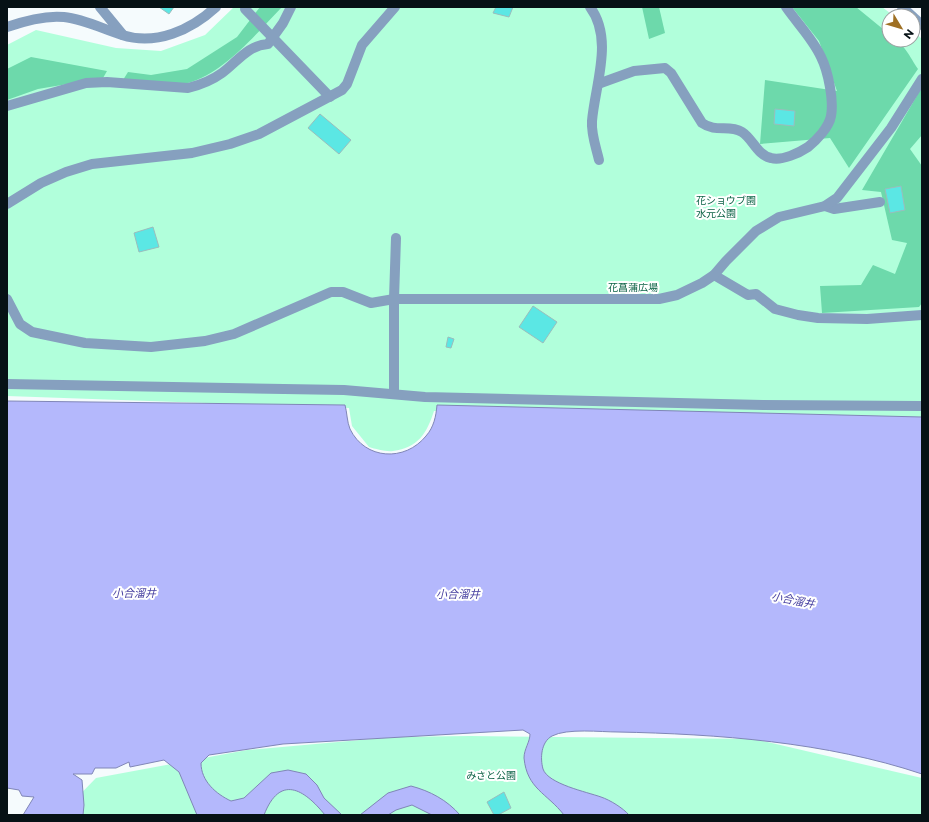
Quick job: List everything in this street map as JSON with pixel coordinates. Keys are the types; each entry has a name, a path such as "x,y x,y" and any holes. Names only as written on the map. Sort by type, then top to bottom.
{"street":[{"path":"100,7 124,36"},
{"path":"7,27 24,21 63,17 80,20 124,36 143,39 163,37 187,29 204,18 216,7"},
{"path":"7,106 86,83 107,82 188,88 210,81 223,73 251,48 259,44 268,44 283,23 291,7"},
{"path":"7,204 41,183 66,172 92,164 192,153 230,144 259,134 342,90 347,84 362,45 396,7"},
{"path":"590,7 597,16 600,25 601,67 592,122 599,160"},
{"path":"598,84 634,71 665,68 671,73 702,123 709,128 732,129 742,132 762,154 771,158 780,158 801,151 811,144 828,125 832,108 828,75 821,57 786,7"},
{"path":"245,9 330,97"},
{"path":"7,299 20,324 32,332 85,343 151,347 205,341 234,334 331,292 343,292 371,303 394,299 658,299 677,295 702,283 714,275 756,231 779,217 825,206 838,198 878,145 922,79"},
{"path":"825,206 834,209 880,202"},
{"path":"394,394 394,299 396,238"},
{"path":"714,275 748,295 756,294 776,309 798,315 818,318 867,319 922,315"},
{"path":"7,384 344,390 425,397 756,405 922,406"}],"green space":[{"name":"水元公園","path":"234,7 882,7 883,8 881,8 881,48 921,48 921,38 922,39 922,424 434,411 425,433 415,443 409,447 390,451 369,447 352,426 349,408 7,396 7,45 36,30 116,48 161,51 205,35"},
{"path":"260,7 282,7 227,62 201,78 183,84 123,80 128,72 151,75 187,69 237,37"},
{"path":"642,7 659,7 665,33 649,39"},
{"path":"792,7 856,7 881,27 881,48 904,48 918,69 849,168 830,138 760,144 765,80 837,91 819,41"},
{"path":"31,57 107,71 103,78 38,89 7,100 7,69"},
{"path":"922,87 922,135 910,149 922,166 922,303 919,307 822,313 820,286 861,285 873,265 895,274 907,243 892,240 881,192 862,190"},
{"name":"みさと公園","path":"470,736 754,739 922,778 922,815 60,815 96,778 247,750 394,737"}],"water":[{"name":"小合溜井","path":"7,401 345,405 350,429 357,439 365,447 375,452 386,454 407,450 426,436 433,425 437,405 922,417 922,774 886,763 848,754 772,742 656,733 566,732 552,736 548,739 544,746 542,751 542,760 543,769 546,774 552,779 569,787 608,800 620,807 629,815 564,815 533,784 529,777 524,758 530,734 523,730 283,744 209,755 201,763 204,776 210,786 220,795 231,801 244,798 271,773 288,770 306,774 317,785 324,798 342,815 325,815 309,798 301,793 293,790 285,790 277,794 270,802 264,815 197,815 179,772 164,760 130,767 129,762 116,768 95,768 92,774 73,774 82,780 84,805 83,815 23,815 34,797 22,796 19,790 7,788"},
{"path":"411,786 438,797 450,805 460,815 432,815 412,805 396,810 388,815 360,815 388,793"}],"building":[{"path":"159,7 174,7 169,14"},
{"path":"496,7 513,7 509,17 493,13"},
{"path":"775,109 795,111 794,126 774,124"},
{"path":"320,114 351,140 339,154 308,128"},
{"path":"901,186 905,210 890,213 885,189"},
{"path":"153,227 159,247 139,252 134,233"},
{"path":"533,306 557,322 543,343 519,327"},
{"path":"448,337 454,339 451,348 446,347"},
{"path":"504,792 511,808 498,815 494,815 487,802"}],"park label":[{"name":"花ショウブ園","path":"726,200"},
{"name":"花菖蒲広場","path":"633,287"}]}
